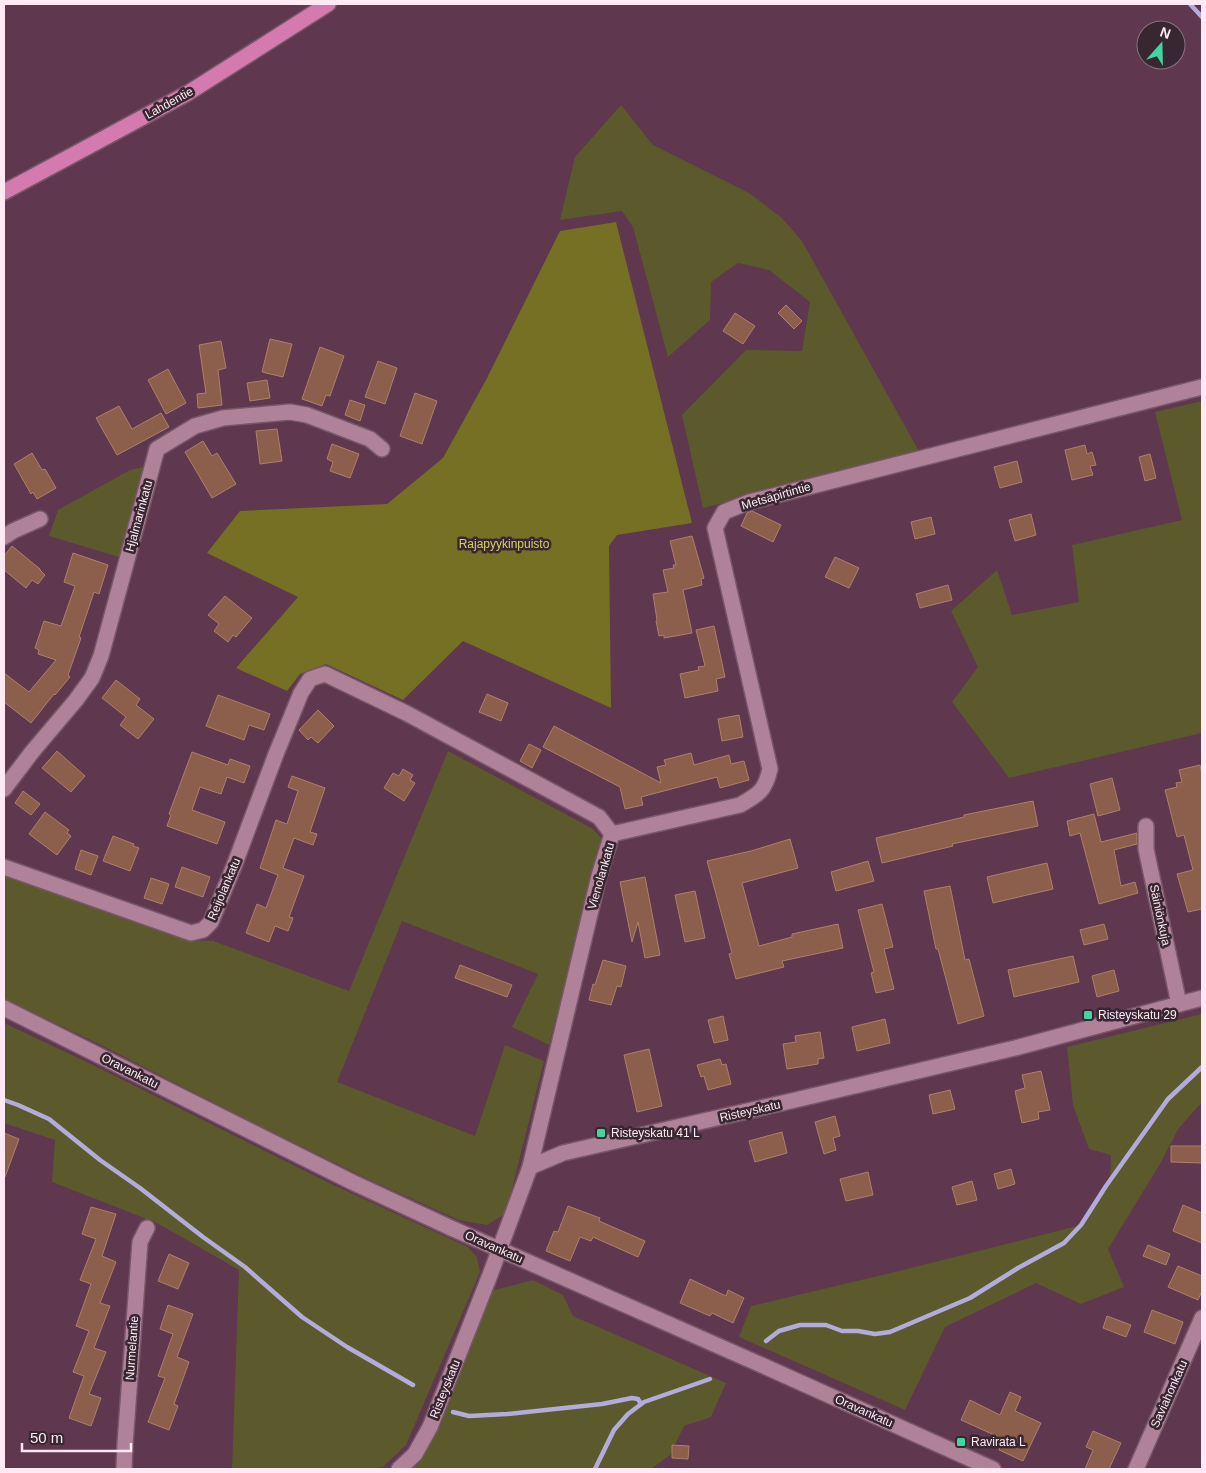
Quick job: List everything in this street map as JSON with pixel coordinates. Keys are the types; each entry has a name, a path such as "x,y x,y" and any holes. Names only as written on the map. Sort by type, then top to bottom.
{"main road":[{"name":"Lahdentie","path":"4,192 188,93 328,4"}],"street":[{"name":"Metsäpirtintie","path":"612,834 740,805 758,795 767,783 770,769 715,528 724,512 749,502 1202,387"},
{"name":"Hjalmarinkatu","path":"4,789 92,678 101,656 157,449 195,426 223,418 290,412 307,415 370,439 382,449"},
{"path":"4,537 40,519"},
{"name":"Vienolankatu","path":"310,679 325,674 406,713 599,817 612,834 599,876 530,1167"},
{"name":"Reijolankatu","path":"4,867 191,933 203,930 211,922 276,754 301,693 310,679"},
{"name":"Säiniönkuja","path":"1146,826 1146,849 1179,1004"},
{"name":"Risteyskatu","path":"401,1469 415,1454 430,1427 500,1250 530,1167 563,1153 785,1103 1015,1048 1202,998"},
{"name":"Oravankatu","path":"4,1008 352,1182 500,1250 993,1469"},
{"name":"Nurmelantie","path":"124,1469 140,1242 147,1228"},
{"name":"Saviahonkatu","path":"1136,1469 1202,1318"}],"shaded area":[{"path":"621,105 653,145 749,193 782,218 802,241 920,453 703,508 682,415 746,350 802,351 810,302 769,270 738,263 711,282 710,320 668,357 633,227 622,211 560,220 575,157"},
{"path":"1202,401 1202,733 1009,778 952,702 978,667 951,611 997,570 1012,615 1079,602 1072,545 1182,520 1155,412"},
{"path":"143,467 145,470 119,557 49,536 58,510 130,470"},
{"path":"448,751 593,829 603,840 549,1045 512,1027 538,974 402,921 337,1082 475,1136 505,1045 544,1061 506,1213 487,1225 459,1220 372,1181 259,1126 101,1045 4,999 4,875 185,940 213,941 349,991"},
{"path":"1202,1014 1202,1102 1179,1128 1160,1164 1108,1249 1124,1287 1081,1304 1036,1283 945,1327 905,1410 739,1337 751,1306 1081,1225 1110,1181 1111,1155 1089,1149 1073,1105 1067,1047"},
{"path":"4,1023 93,1065 327,1182 468,1247 477,1257 480,1272 406,1445 383,1467 369,1469 232,1469 239,1270 157,1223 52,1182 55,1140 4,1123"},
{"path":"533,1280 563,1295 573,1316 726,1383 711,1417 684,1426 670,1455 651,1469 409,1469 437,1432 491,1291"}],"green space":[{"name":"Rajapyykinpuisto","path":"616,222 692,523 617,535 609,546 611,708 463,641 403,700 326,664 300,674 287,691 236,668 298,597 207,553 240,511 387,504 443,458 486,380 560,231"}],"building":[{"path":"786,305 802,321 794,329 778,313"},
{"path":"735,313 755,326 743,344 723,331"},
{"path":"270,339 292,344 283,377 262,372"},
{"path":"221,341 226,368 218,370 222,405 198,408 197,394 206,393 199,345"},
{"path":"320,347 344,356 330,396 326,395 322,406 302,399"},
{"path":"378,361 397,368 385,404 365,397"},
{"path":"168,369 186,403 166,414 148,380"},
{"path":"267,380 270,398 250,401 247,383"},
{"path":"415,393 437,401 422,444 400,436"},
{"path":"350,400 365,405 360,421 345,415"},
{"path":"119,406 132,429 161,413 169,427 117,455 96,418"},
{"path":"277,429 282,461 260,464 256,431"},
{"path":"203,441 212,456 217,453 236,484 212,498 185,452"},
{"path":"332,444 359,454 350,478 330,471 333,462 327,459"},
{"path":"1085,445 1087,454 1092,452 1096,465 1090,466 1093,475 1072,480 1065,450"},
{"path":"32,453 42,470 45,469 56,488 37,499 33,492 31,494 14,464"},
{"path":"1150,454 1156,478 1145,481 1139,457"},
{"path":"1017,461 1022,482 1000,488 994,467"},
{"path":"752,511 781,525 773,542 741,526 747,513"},
{"path":"1031,514 1036,535 1015,541 1009,520"},
{"path":"931,517 935,534 915,539 911,522"},
{"path":"692,536 704,578 701,579 702,585 683,590 692,633 664,638 664,635 659,636 653,594 668,592 663,570 674,568 673,565 676,565 670,541"},
{"path":"12,546 45,575 38,584 32,580 26,588 4,570 4,556"},
{"path":"73,553 108,565 99,594 94,592 68,675 70,677 31,723 4,702 4,673 29,692 56,660 38,654 39,650 35,648 44,621 61,626 75,586 64,582"},
{"path":"835,557 859,568 849,588 825,577"},
{"path":"948,585 952,600 920,608 916,594"},
{"path":"225,596 252,618 236,637 233,635 228,642 214,631 219,624 208,615"},
{"path":"714,626 725,677 716,679 718,691 685,698 680,674 699,670 698,667 705,666 696,630"},
{"path":"116,680 140,699 136,705 154,719 138,739 120,725 126,717 102,698"},
{"path":"487,694 508,703 501,721 479,712"},
{"path":"218,695 270,714 264,730 249,725 244,740 206,726"},
{"path":"318,710 334,726 318,743 311,737 308,740 299,730"},
{"path":"739,715 743,737 722,741 718,719"},
{"path":"554,726 661,783 657,767 666,765 664,760 691,753 694,765 729,755 731,764 744,761 749,780 720,788 717,777 641,797 643,805 625,809 620,787 543,747"},
{"path":"529,744 541,750 532,768 520,761"},
{"path":"57,751 85,776 71,792 42,768"},
{"path":"192,752 228,765 230,759 250,766 244,783 227,777 221,794 200,787 192,810 225,822 217,844 167,826 171,815 169,814"},
{"path":"1200,765 1202,775 1202,909 1188,912 1177,874 1193,870 1184,835 1177,837 1165,790 1177,787 1176,783 1182,782 1179,770"},
{"path":"403,769 413,775 410,780 415,783 404,801 384,788 393,773 399,776"},
{"path":"292,776 325,788 310,832 317,834 313,845 294,838 283,868 304,876 289,917 293,918 288,931 275,926 269,942 246,933 257,904 266,908 278,875 260,868 276,820 287,824 298,791 288,787"},
{"path":"1112,778 1120,810 1098,816 1090,784"},
{"path":"23,791 40,804 31,815 15,803"},
{"path":"1033,801 1038,826 952,844 953,846 882,863 876,838 964,817 964,815"},
{"path":"45,812 69,830 67,833 71,836 57,855 29,834"},
{"path":"1094,814 1101,842 1137,833 1137,844 1114,850 1121,886 1135,882 1138,893 1099,904 1080,833 1070,836 1067,821"},
{"path":"113,836 134,844 133,846 139,848 130,871 103,861"},
{"path":"790,839 798,868 742,883 759,946 792,937 792,934 838,924 843,948 782,961 784,967 736,979 729,954 732,953 707,861 751,851"},
{"path":"81,850 98,856 91,875 75,869"},
{"path":"868,861 874,881 836,891 831,872"},
{"path":"1047,863 1053,889 993,903 987,877"},
{"path":"182,867 210,877 203,897 175,887"},
{"path":"645,877 660,955 645,958 638,922 632,942 620,882"},
{"path":"151,878 169,884 162,904 144,898"},
{"path":"950,886 965,960 969,959 984,1016 958,1024 938,949 936,949 924,891"},
{"path":"695,891 705,938 685,942 675,895"},
{"path":"882,904 893,947 884,949 894,989 876,993 871,973 874,972 858,910"},
{"path":"1104,924 1108,939 1084,945 1080,930"},
{"path":"1073,956 1079,982 1014,997 1008,970"},
{"path":"603,960 626,966 621,987 617,986 611,1005 589,1000 593,984 595,985"},
{"path":"460,965 512,985 507,997 455,978"},
{"path":"1114,970 1119,991 1097,997 1092,976"},
{"path":"723,1016 728,1040 714,1043 708,1020"},
{"path":"885,1019 890,1043 857,1051 852,1027"},
{"path":"820,1032 824,1058 818,1059 818,1064 787,1069 783,1044 796,1042 795,1036"},
{"path":"649,1049 662,1106 637,1112 624,1055"},
{"path":"720,1059 722,1065 726,1064 731,1084 708,1090 704,1076 701,1077 697,1065"},
{"path":"1041,1071 1050,1110 1038,1112 1039,1119 1022,1123 1015,1091 1025,1088 1022,1075"},
{"path":"950,1090 955,1109 933,1114 929,1095"},
{"path":"835,1116 840,1136 833,1138 836,1150 824,1154 815,1122"},
{"path":"782,1132 787,1153 755,1162 749,1141"},
{"path":"4,1133 19,1139 5,1177 4,1177"},
{"path":"1171,1146 1202,1146 1202,1163 1171,1162"},
{"path":"1011,1169 1015,1184 998,1189 994,1174"},
{"path":"868,1172 873,1195 846,1201 840,1179"},
{"path":"972,1181 977,1200 957,1205 952,1187"},
{"path":"1183,1205 1202,1213 1202,1243 1173,1231"},
{"path":"568,1206 600,1218 599,1221 645,1241 638,1257 593,1237 591,1241 580,1237 570,1261 546,1251 554,1231 558,1232"},
{"path":"91,1207 116,1214 102,1256 116,1262 100,1303 110,1306 94,1348 106,1352 89,1394 101,1398 91,1426 69,1418 84,1376 73,1372 89,1331 76,1326 91,1284 80,1280 96,1239 82,1234"},
{"path":"1148,1245 1170,1254 1166,1265 1143,1256"},
{"path":"169,1254 189,1263 178,1289 158,1281"},
{"path":"1178,1266 1202,1276 1202,1291 1198,1300 1168,1287"},
{"path":"690,1279 726,1296 728,1290 744,1298 733,1323 712,1313 710,1316 680,1303"},
{"path":"168,1305 193,1314 177,1357 189,1362 174,1404 178,1406 169,1430 148,1422 165,1378 158,1376 173,1334 160,1329"},
{"path":"1152,1310 1183,1322 1175,1344 1144,1332"},
{"path":"1107,1316 1131,1325 1126,1337 1103,1328"},
{"path":"1010,1392 1021,1397 1015,1411 1041,1423 1023,1461 999,1450 1001,1445 998,1444 1001,1438 961,1420 970,1400 1000,1415"},
{"path":"1093,1431 1121,1443 1109,1469 1085,1469 1093,1450 1086,1447"},
{"path":"672,1445 689,1446 688,1459 672,1458"}],"waterway":[{"path":"1190,4 1202,17"},
{"path":"766,1341 779,1331 800,1325 826,1325 842,1331 875,1334 890,1332 970,1298 1018,1268 1064,1243 1081,1225 1106,1186 1168,1099 1202,1067"},
{"path":"4,1100 49,1119 100,1160 245,1267 302,1317 347,1347 413,1385"},
{"path":"595,1469 614,1430 628,1414 644,1402 710,1379"},
{"path":"453,1412 469,1416 507,1414 602,1404 632,1398 638,1399 641,1404"}],"place":[{"name":"Risteyskatu 29","path":"1088,1015"},
{"name":"Risteyskatu 41 L","path":"601,1133"},
{"name":"Ravirata L","path":"961,1442"}]}
